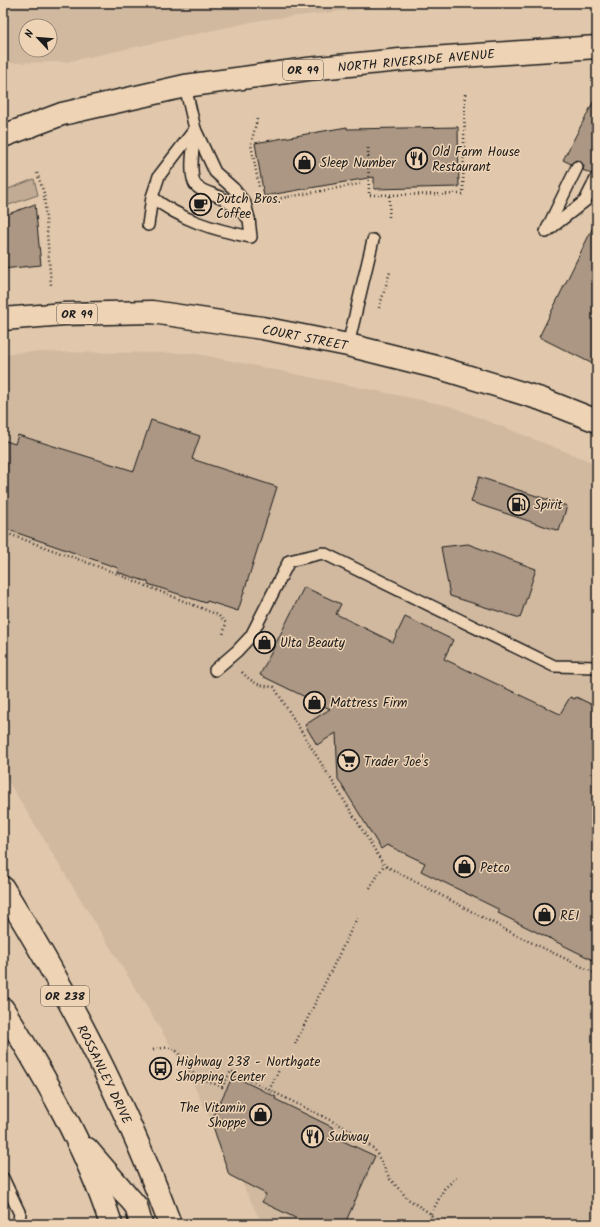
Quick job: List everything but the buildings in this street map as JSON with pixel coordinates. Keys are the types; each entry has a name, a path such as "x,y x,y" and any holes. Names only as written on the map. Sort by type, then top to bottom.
{"main road":[{"name":"NORTH RIVERSIDE AVENUE","path":"3,136 62,114 185,86 308,69 400,60 597,47"},
{"path":"3,123 62,114"},
{"name":"COURT STREET","path":"3,319 64,314 152,312 262,328 348,345 440,368 541,399 597,421"},
{"name":"ROSSANLEY DRIVE","path":"3,888 80,1023 115,1092 147,1162 170,1224"},
{"path":"3,1009 37,1064 74,1134 111,1224"},
{"path":"74,1134 136,1206 141,1224"}],"lane":[{"path":"152,197 185,219 219,231 251,237 245,202 216,172 195,129 185,86"},
{"path":"148,225 152,197 159,176 195,129"},
{"path":"195,129 192,172 194,183 199,188 221,197 249,219"},
{"path":"577,167 546,232 585,201 597,177"},
{"path":"348,345 373,240"},
{"path":"215,670 237,652 251,636 290,561 323,553 554,666 597,667"},
{"path":"3,1178 20,1214 18,1224"}],"path":[{"path":"368,144 369,195 463,194 465,94"},
{"path":"257,119 251,144 259,190"},
{"path":"37,173 44,193 51,285"},
{"path":"260,198 267,201 360,184"},
{"path":"389,217 390,196"},
{"path":"379,310 390,272"},
{"path":"3,532 105,569 218,614 226,623 223,638"},
{"path":"242,671 249,680 260,686 274,687 384,865 516,935 597,974"},
{"path":"370,888 384,865"},
{"path":"296,1044 357,918"},
{"path":"153,1050 163,1047 174,1049 193,1073 222,1087 231,1071 350,1130 375,1150 390,1179 408,1199 431,1214 434,1224"},
{"path":"269,1090 279,1070"},
{"path":"431,1214 444,1189 456,1178"}],"shaded area":[{"path":"3,3 464,3 380,7 261,20 66,62 3,63"},
{"path":"34,179 38,195 3,207 3,191"},
{"path":"21,352 193,353 450,406 597,464 597,1224 262,1224 189,1076 3,773 3,356"}],"place":[{"name":"Old Farm House Restaurant","path":"416,158"},
{"name":"Sleep Number","path":"305,162"},
{"name":"Dutch Bros. Coffee","path":"201,205"},
{"name":"Spirit","path":"519,504"},
{"name":"Ulta Beauty","path":"264,642"},
{"name":"Mattress Firm","path":"315,702"},
{"name":"Trader Joe's","path":"349,761"},
{"name":"Petco","path":"465,867"},
{"name":"REI","path":"544,915"},
{"name":"Highway 238 - Northgate Shopping Center","path":"160,1068"},
{"name":"The Vitamin Shoppe","path":"261,1114"},
{"name":"Subway","path":"313,1136"}]}
